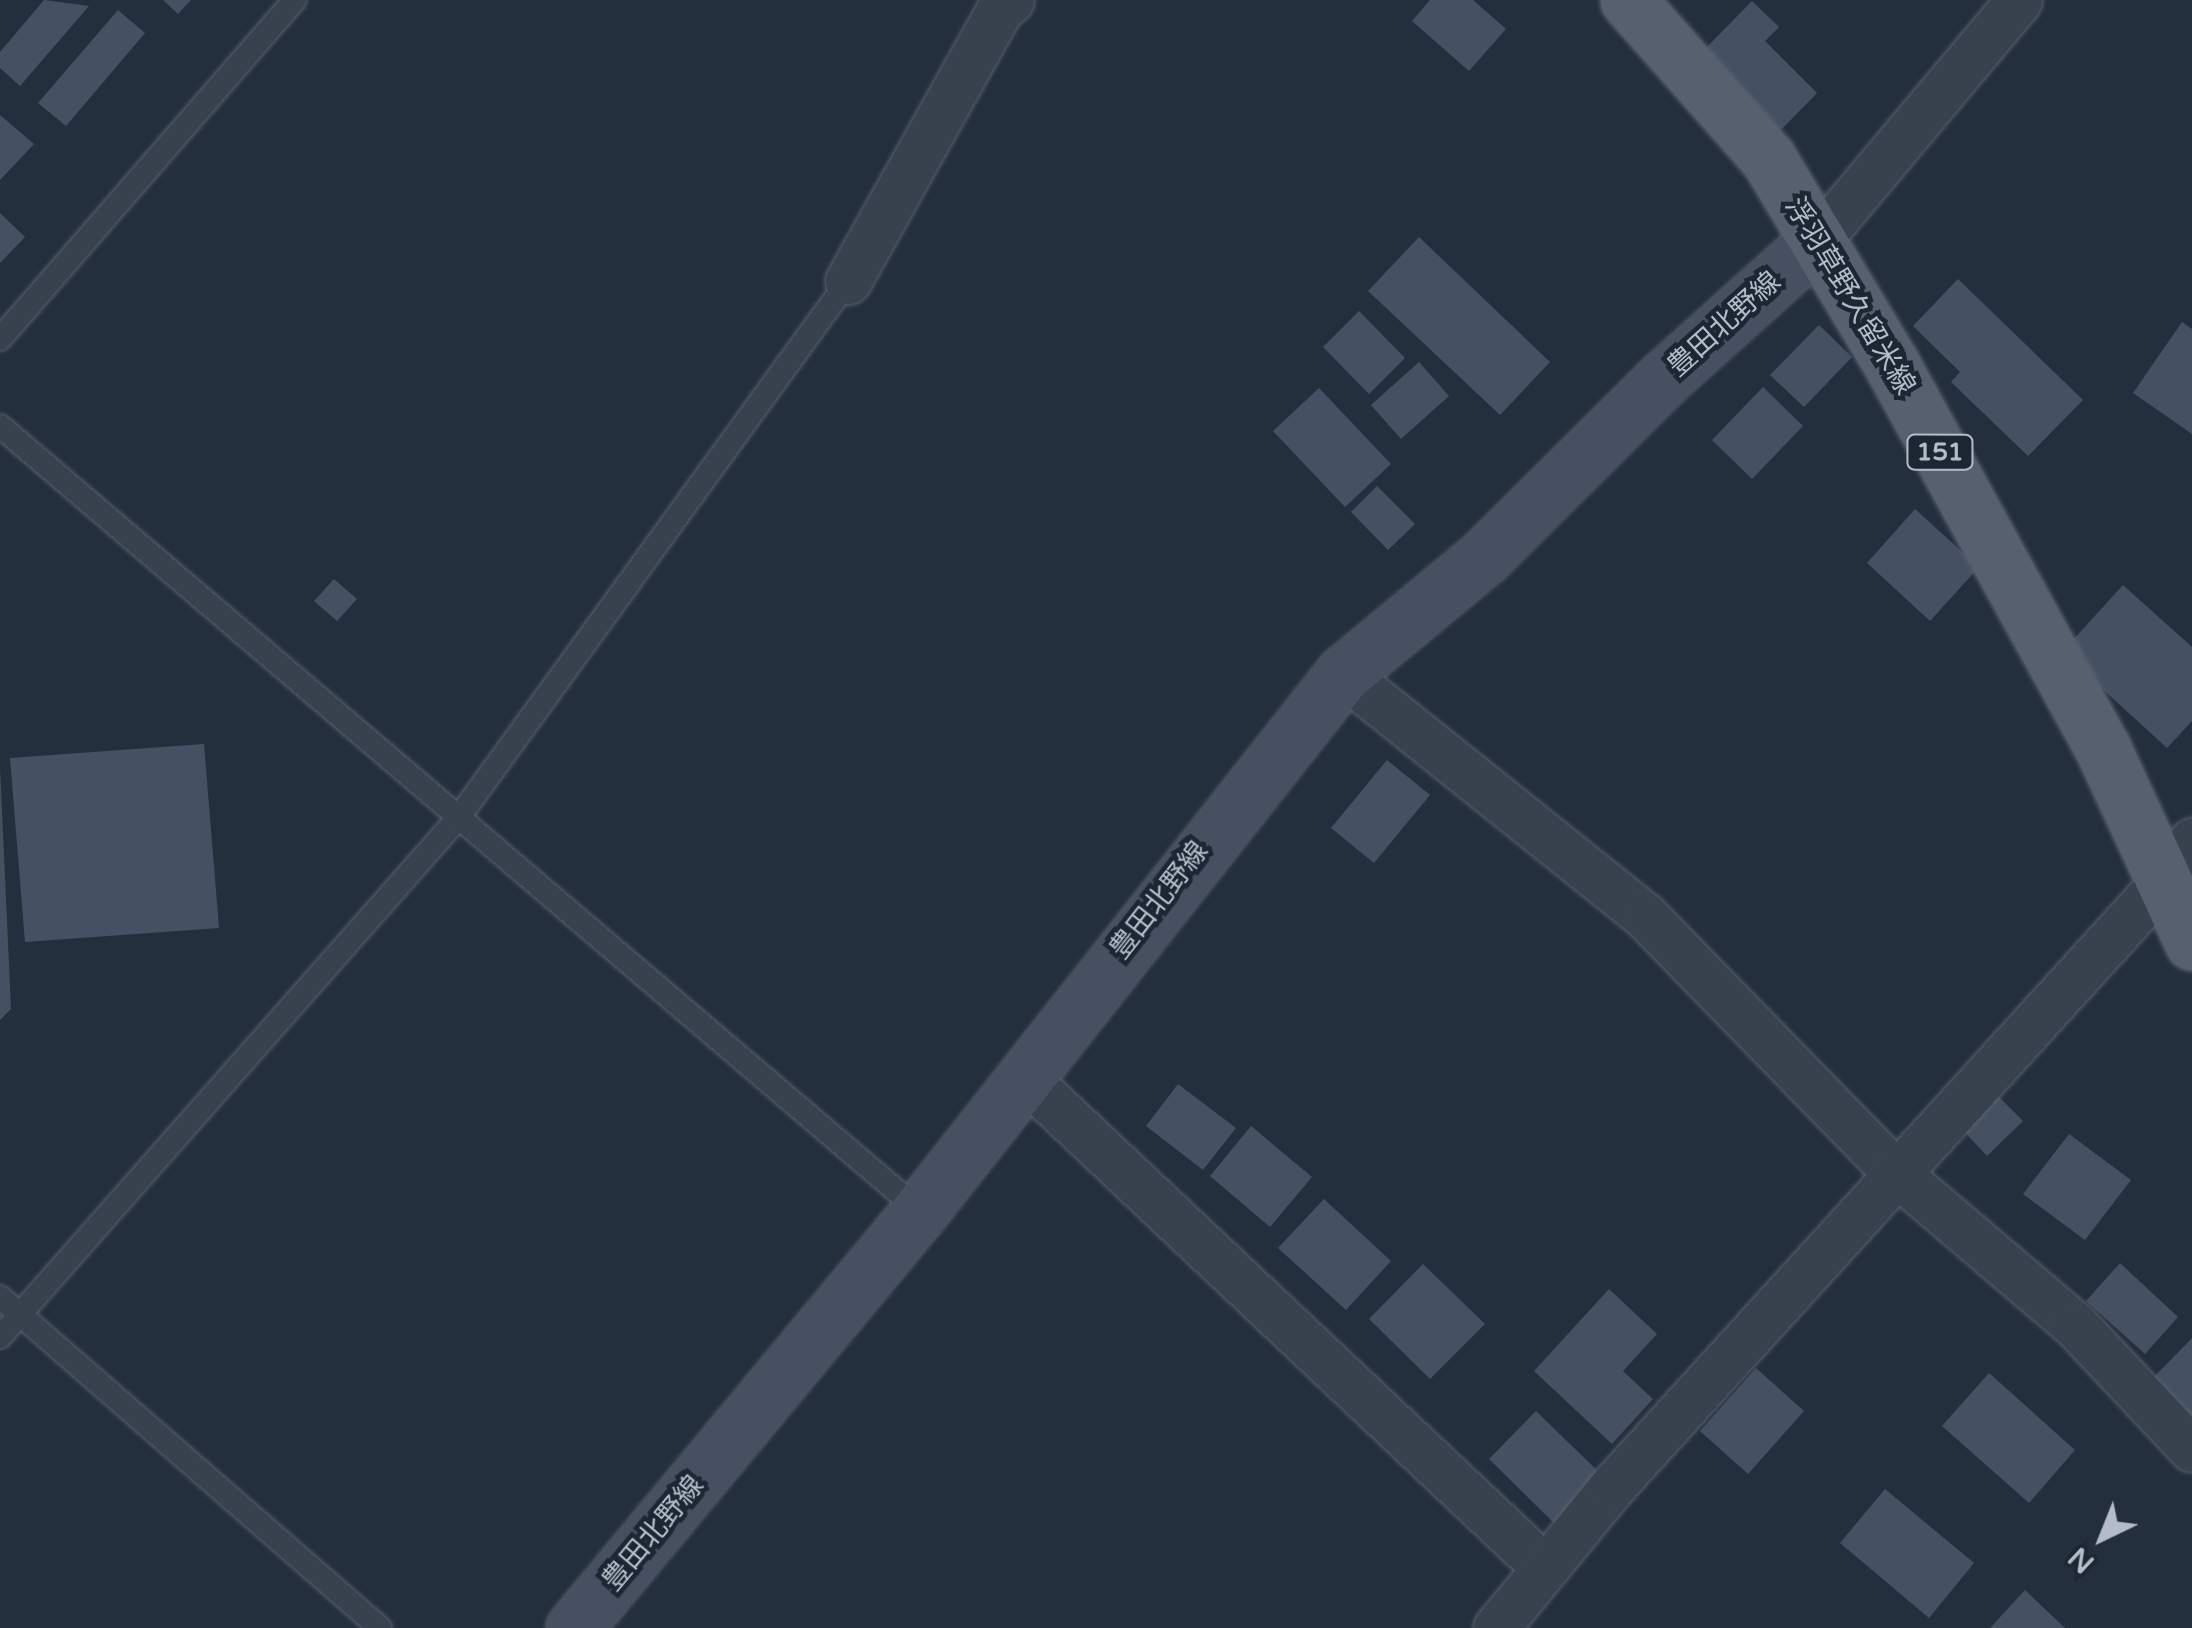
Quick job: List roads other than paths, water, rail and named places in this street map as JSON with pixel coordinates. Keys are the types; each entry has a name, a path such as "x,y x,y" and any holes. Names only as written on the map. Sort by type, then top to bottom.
{"main road":[{"name":"浮羽草野久留米線","path":"1628,0 1768,158 2103,749 2177,862 2192,942"},
{"name":"豊田北野線","path":"574,1628 920,1211 1342,674 1484,557 1662,380 1817,241"}],"street":[{"path":"848,282 1000,9 1011,0"},
{"path":"1817,241 2019,0"},
{"path":"1342,674 1645,916 1894,1171 2075,1325 2192,1450"},
{"path":"1496,1628 1894,1171 2177,862"},
{"path":"1024,1077 1545,1568"}],"lane":[{"path":"0,338 295,0"},
{"path":"0,1337 458,817 848,282"},
{"path":"0,426 920,1211"},
{"path":"0,1297 380,1628"}]}
